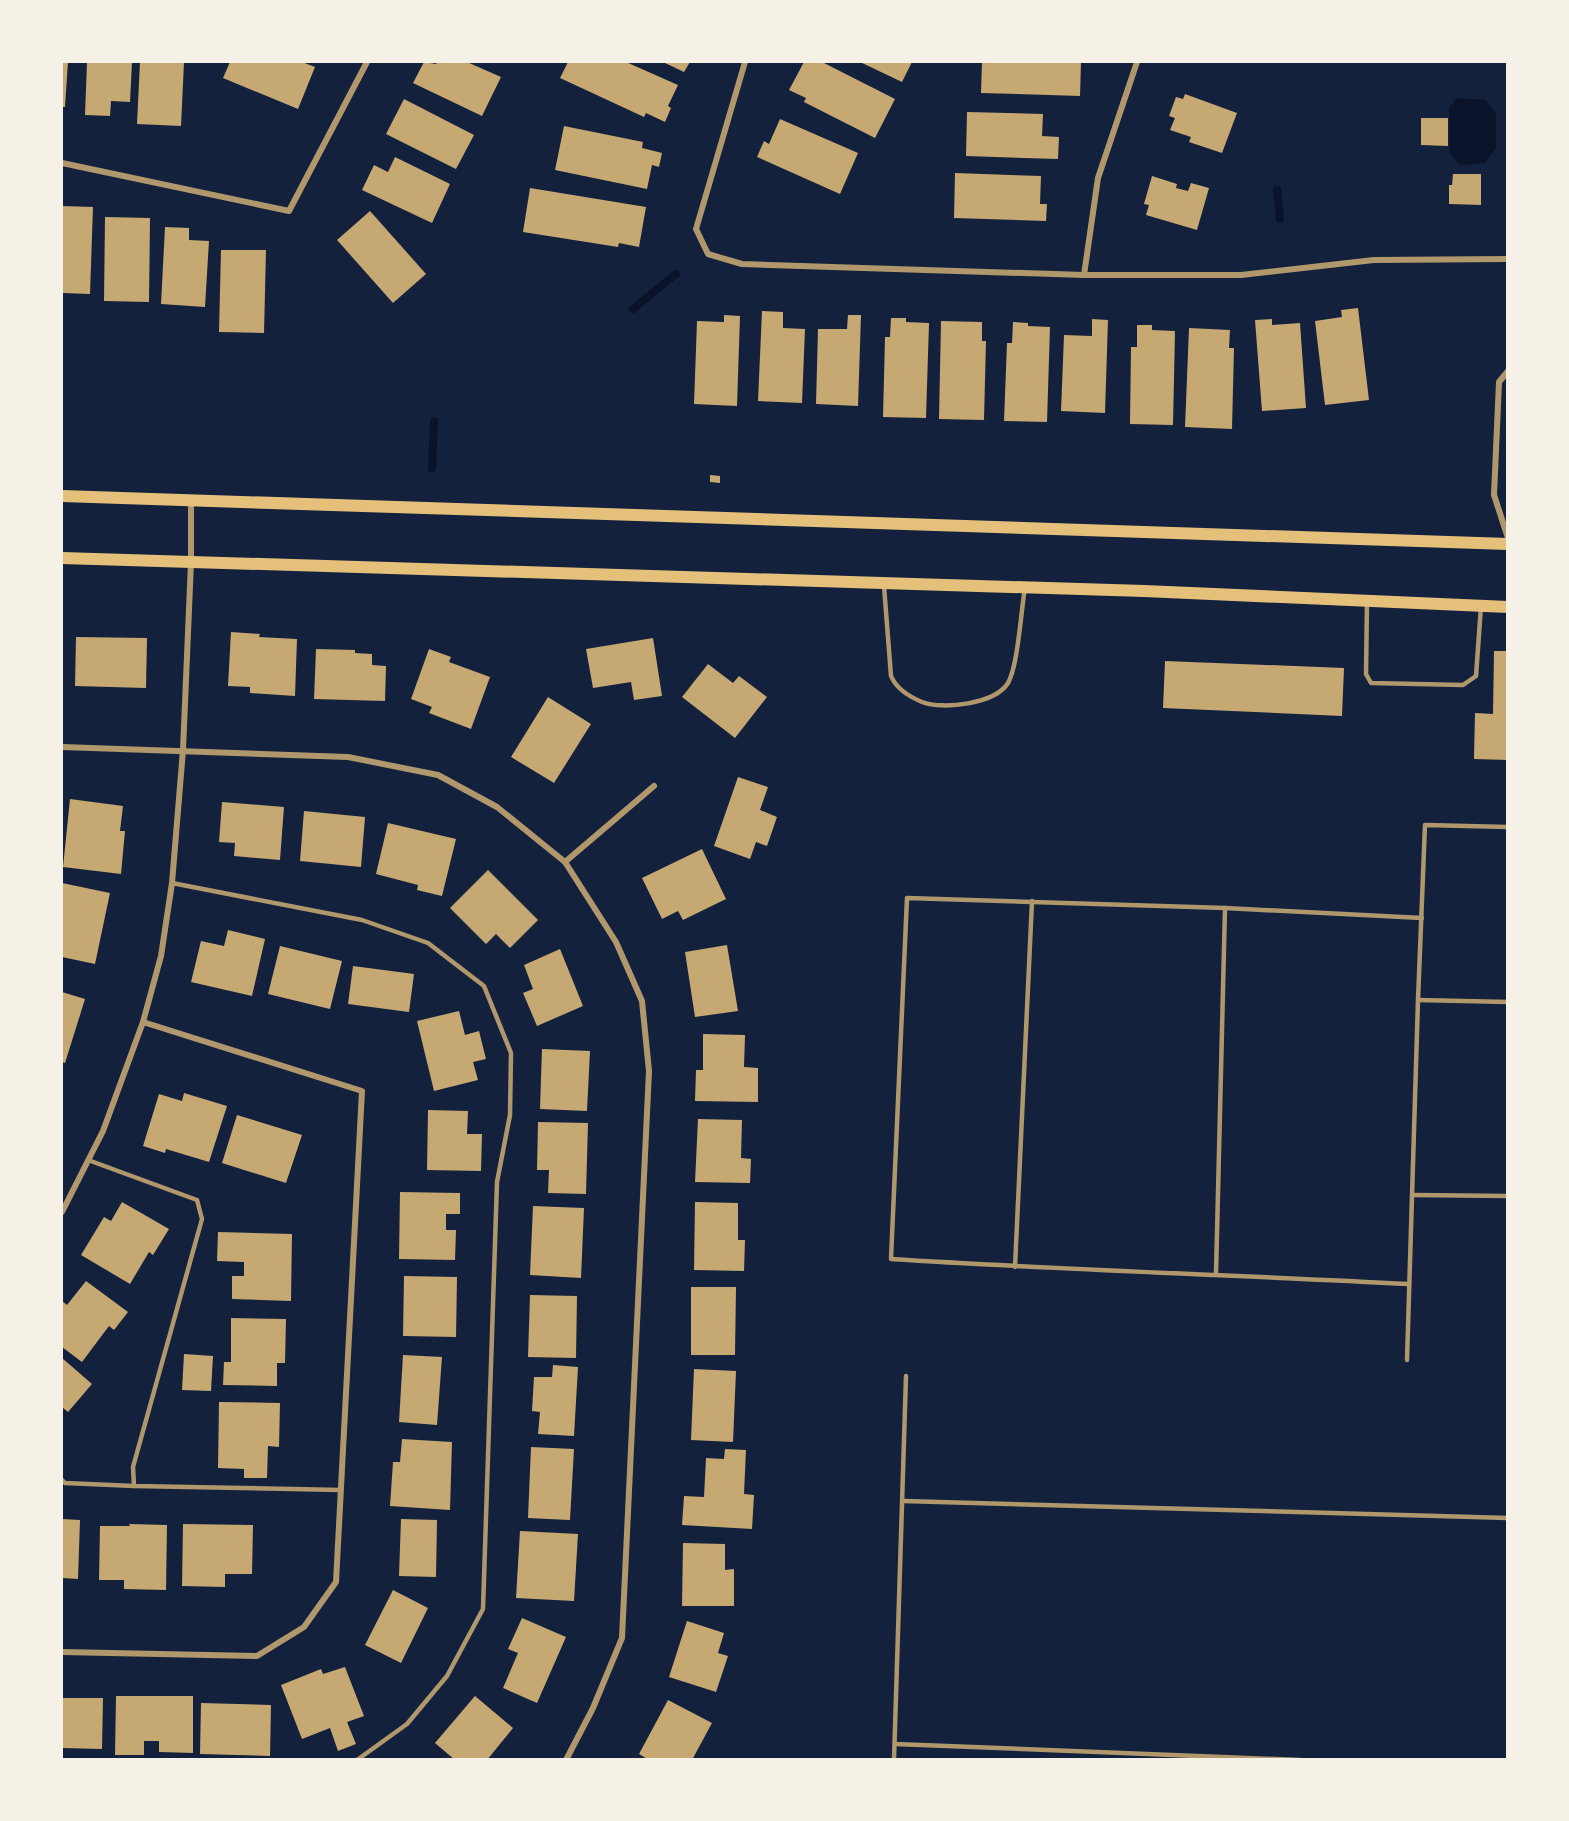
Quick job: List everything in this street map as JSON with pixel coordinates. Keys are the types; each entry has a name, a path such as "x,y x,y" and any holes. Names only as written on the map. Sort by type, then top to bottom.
{"main road":[{"path":"62,496 1508,544"},
{"path":"62,558 883,583 1508,607"}],"street":[{"path":"62,163 289,211 367,62"},
{"path":"745,62 696,229 708,254 742,264 1084,275 1241,275 1374,260 1508,259"},
{"path":"1084,275 1098,178 1137,62"},
{"path":"1508,371 1499,382 1494,495 1508,538"},
{"path":"62,1212 103,1131 143,1022 161,956 172,883 183,750 191,562 191,501"},
{"path":"62,747 348,757 438,775 497,807 565,862 616,942 642,1001 649,1071 622,1638 593,1708 566,1760"},
{"path":"565,862 654,786"},
{"path":"62,1652 257,1656 304,1627 336,1582 362,1091 143,1022"}],"lane":[{"path":"883,583 891,676 895,685 924,702 940,704 980,702 1001,692 1009,682 1025,588"},
{"path":"1367,601 1366,674 1371,683 1463,685 1476,676 1481,606"},
{"path":"1407,1360 1425,825 1508,827"},
{"path":"172,883 362,920 428,943 484,986 511,1053 510,1115 497,1182 483,1609 447,1676 407,1724 357,1760"},
{"path":"1409,1284 1015,1267 891,1259 907,898 1225,908 1422,918"},
{"path":"1015,1267 1032,901"},
{"path":"1216,1274 1225,908"},
{"path":"1418,1000 1508,1002"},
{"path":"88,1160 197,1200 202,1219 133,1467 134,1486"},
{"path":"1413,1195 1508,1196"},
{"path":"894,1760 906,1376"},
{"path":"62,1480 65,1483 134,1486 341,1490"},
{"path":"903,1501 1508,1518"},
{"path":"895,1744 1300,1760"}],"water":[{"path":"1457,98 1486,100 1496,114 1496,148 1485,163 1460,165 1450,154 1449,108"}],"building":[{"path":"62,62 68,62 65,107 62,107"},
{"path":"87,62 132,62 130,102 111,101 110,116 85,115"},
{"path":"140,62 184,62 181,126 137,124"},
{"path":"230,62 302,62 315,67 298,109 223,78"},
{"path":"424,62 436,64 437,62 467,62 501,77 482,116 413,83"},
{"path":"568,62 626,62 678,85 668,106 671,108 665,122 646,113 644,117 560,78"},
{"path":"663,62 690,62 684,72"},
{"path":"804,62 822,62 895,99 875,138 804,102 806,98 789,90"},
{"path":"860,62 912,62 902,82"},
{"path":"982,62 1081,62 1080,96 981,93"},
{"path":"1185,94 1237,113 1222,153 1189,142 1191,137 1170,130 1175,118 1169,116 1176,97 1183,99"},
{"path":"404,99 474,135 456,169 386,134"},
{"path":"967,112 1043,114 1042,136 1059,137 1058,159 966,156"},
{"path":"1421,118 1448,118 1448,146 1421,145"},
{"path":"780,119 858,153 840,194 757,157 764,141 769,144"},
{"path":"564,126 643,142 642,148 662,153 659,167 652,165 647,189 555,170"},
{"path":"395,157 450,184 432,223 362,190 374,165 388,172"},
{"path":"955,173 1041,176 1040,204 1047,204 1046,221 954,218"},
{"path":"1453,174 1481,174 1481,205 1449,204 1449,185 1452,185"},
{"path":"1152,176 1177,184 1176,188 1188,191 1191,183 1209,188 1197,230 1146,215 1149,205 1144,204"},
{"path":"530,188 646,207 639,247 619,243 618,247 523,232"},
{"path":"62,206 93,207 90,294 62,293"},
{"path":"370,211 426,274 393,303 337,240"},
{"path":"105,217 150,218 149,302 104,301"},
{"path":"165,227 189,228 189,240 209,241 205,307 161,304"},
{"path":"221,250 266,250 264,333 219,332"},
{"path":"1358,308 1369,400 1325,405 1315,321 1342,317 1341,310"},
{"path":"762,311 783,312 783,328 805,329 802,403 758,401"},
{"path":"724,315 740,316 737,406 694,404 697,321 724,322"},
{"path":"848,315 861,315 858,406 816,404 818,329 847,329"},
{"path":"891,318 906,318 906,322 929,323 926,418 883,417 885,337 890,337"},
{"path":"1092,319 1108,320 1105,413 1061,411 1064,335 1092,336"},
{"path":"1272,319 1272,325 1300,323 1306,408 1262,411 1255,320"},
{"path":"941,321 982,322 982,341 986,341 984,420 939,419"},
{"path":"1013,322 1028,323 1028,326 1050,327 1047,422 1004,421 1007,343 1012,343"},
{"path":"1137,325 1152,325 1152,330 1175,331 1173,425 1130,424 1131,347 1137,347"},
{"path":"1189,328 1230,330 1229,348 1234,348 1232,429 1185,427"},
{"path":"710,475 720,476 720,483 710,482"},
{"path":"231,632 260,634 259,637 297,639 295,696 250,693 250,687 228,686"},
{"path":"76,637 147,638 146,688 75,686"},
{"path":"653,638 662,696 634,700 631,682 593,688 586,649"},
{"path":"316,649 355,650 355,653 372,654 372,665 386,666 385,701 314,699"},
{"path":"429,649 451,657 449,662 490,677 471,729 429,713 432,707 411,699"},
{"path":"1494,651 1508,651 1508,760 1474,759 1475,713 1493,714"},
{"path":"1165,661 1344,668 1342,716 1163,708"},
{"path":"708,664 733,683 739,676 767,697 735,738 682,697"},
{"path":"548,697 591,724 554,783 511,757"},
{"path":"738,777 768,787 760,810 777,817 767,846 756,842 750,859 714,846"},
{"path":"70,799 123,806 120,831 125,831 121,874 63,867"},
{"path":"222,802 284,807 280,860 234,856 235,843 219,842"},
{"path":"304,811 365,817 361,867 300,861"},
{"path":"388,823 456,839 442,896 417,890 418,885 376,874"},
{"path":"702,849 726,899 683,920 678,911 662,919 642,878"},
{"path":"488,870 538,920 510,948 496,934 486,944 450,908"},
{"path":"62,883 110,893 95,964 62,957"},
{"path":"228,930 265,939 252,996 191,982 201,941 224,946"},
{"path":"727,945 738,1011 695,1017 685,952"},
{"path":"280,946 342,961 330,1009 268,994"},
{"path":"560,949 583,1006 537,1026 523,993 533,989 524,965"},
{"path":"353,966 414,974 409,1012 348,1004"},
{"path":"62,992 85,999 65,1063 62,1062"},
{"path":"459,1011 465,1035 479,1031 486,1059 473,1062 478,1080 434,1091 417,1021"},
{"path":"703,1034 745,1035 744,1067 758,1068 758,1102 695,1101 696,1070 703,1070"},
{"path":"542,1049 590,1051 587,1111 540,1109"},
{"path":"184,1093 227,1106 209,1162 166,1149 165,1153 143,1146 159,1094 182,1101"},
{"path":"428,1110 468,1111 467,1134 482,1134 481,1171 427,1170"},
{"path":"237,1115 302,1135 286,1183 222,1163"},
{"path":"698,1119 742,1120 741,1158 751,1159 750,1183 695,1182"},
{"path":"538,1122 588,1123 586,1194 548,1193 549,1170 537,1170"},
{"path":"400,1192 460,1193 460,1214 446,1214 446,1230 456,1230 455,1260 399,1259"},
{"path":"122,1202 169,1229 153,1255 149,1252 130,1284 81,1255 104,1217 111,1221"},
{"path":"695,1202 738,1203 738,1240 745,1240 744,1271 694,1270"},
{"path":"533,1206 584,1208 581,1278 530,1275"},
{"path":"218,1232 292,1234 291,1301 232,1299 232,1276 244,1276 244,1262 217,1261"},
{"path":"404,1276 457,1277 456,1337 403,1336"},
{"path":"86,1281 128,1312 114,1330 109,1326 82,1362 62,1347 62,1301 67,1305"},
{"path":"691,1287 736,1287 735,1355 691,1355"},
{"path":"530,1295 577,1296 576,1358 528,1357"},
{"path":"231,1318 286,1319 285,1363 277,1363 277,1386 223,1385 224,1362 231,1362"},
{"path":"184,1354 213,1356 211,1391 182,1390"},
{"path":"403,1355 442,1357 437,1425 399,1422"},
{"path":"62,1358 92,1384 68,1412 62,1407"},
{"path":"553,1365 578,1367 574,1436 538,1434 540,1412 532,1411 534,1377 552,1377"},
{"path":"694,1369 736,1371 733,1442 691,1440"},
{"path":"219,1402 280,1403 279,1447 268,1446 267,1478 244,1478 244,1469 218,1468"},
{"path":"402,1439 452,1442 450,1510 390,1506 393,1462 400,1462"},
{"path":"531,1447 574,1449 570,1520 528,1518"},
{"path":"725,1449 746,1450 744,1494 754,1495 752,1529 682,1525 684,1496 704,1497 706,1458 724,1459"},
{"path":"62,1519 80,1520 78,1579 62,1578"},
{"path":"401,1519 437,1520 436,1577 399,1576"},
{"path":"129,1524 167,1525 166,1590 124,1589 124,1580 99,1580 100,1526 130,1526"},
{"path":"183,1524 253,1525 252,1574 225,1574 225,1587 182,1586"},
{"path":"520,1531 578,1534 574,1601 516,1598"},
{"path":"683,1543 725,1544 725,1570 734,1569 734,1606 682,1606"},
{"path":"393,1590 428,1608 401,1663 365,1645"},
{"path":"522,1618 566,1637 537,1703 503,1688 518,1653 508,1649"},
{"path":"687,1621 724,1633 718,1653 728,1656 716,1692 669,1677"},
{"path":"345,1667 364,1716 347,1722 356,1744 338,1751 330,1728 302,1739 281,1685 321,1669 323,1674"},
{"path":"116,1696 193,1696 193,1753 159,1752 159,1741 144,1741 144,1755 115,1755"},
{"path":"475,1696 513,1728 487,1760 455,1760 435,1743"},
{"path":"62,1698 103,1698 102,1749 62,1748"},
{"path":"668,1700 712,1723 692,1760 649,1760 639,1754"},
{"path":"201,1703 271,1705 270,1756 200,1754"}],"waterway":[{"path":"1277,190 1280,219"},
{"path":"633,309 676,274"},
{"path":"432,468 434,421"}]}
